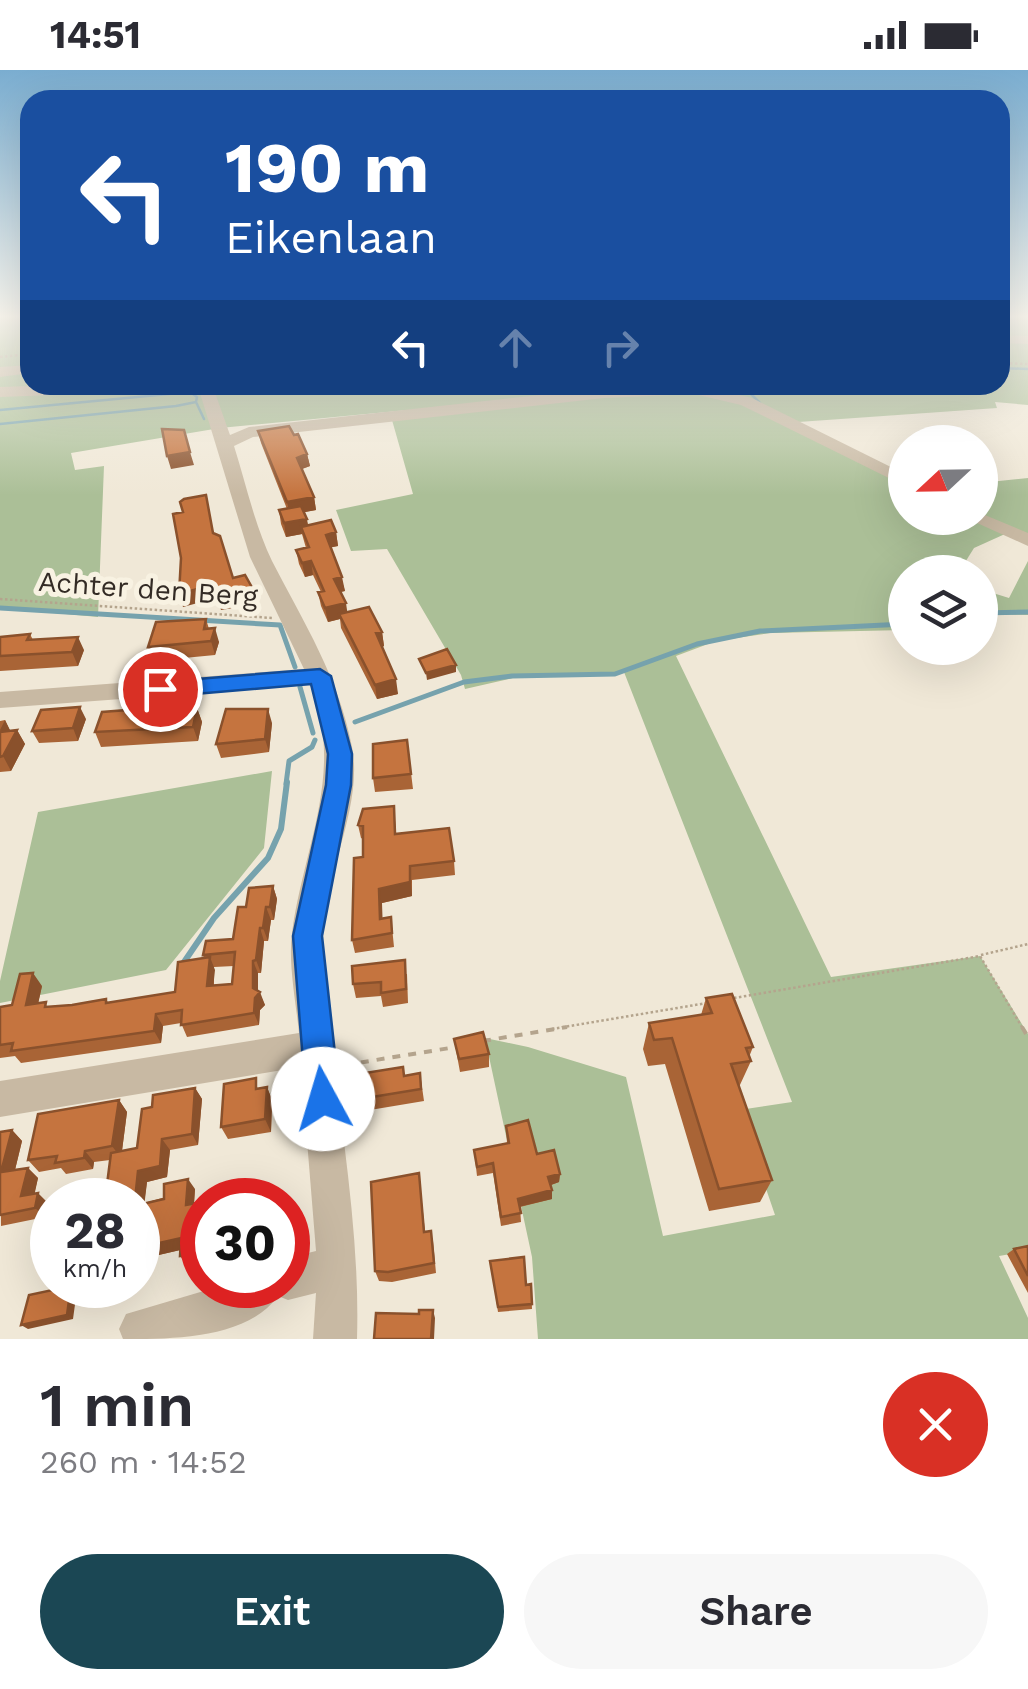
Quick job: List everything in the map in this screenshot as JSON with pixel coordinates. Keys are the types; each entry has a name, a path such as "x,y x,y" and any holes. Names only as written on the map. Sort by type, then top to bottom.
{"street":[{"path":"202,395 223,436 260,557 320,676 340,754 338,785 307,936 338,1268 335,1339"},
{"path":"223,436 586,395"},
{"path":"722,395 746,400 888,472"},
{"path":"998,527 1028,540"},
{"path":"0,700 320,676"},
{"path":"0,1099 319,1058"},
{"path":"310,1274 338,1268"},
{"path":"142,1328 217,1308"}],"path":[{"name":"Achter den Berg","path":"0,599 294,620"},
{"path":"732,998 980,956 1028,944"},
{"path":"980,956 1028,1037"},
{"path":"319,1058 713,1002"}],"green space":[{"path":"0,376 20,376 20,395 1010,395 1010,376 1028,376 1028,405 995,402 997,408 784,423 888,476 888,535 998,535 998,531 1005,534 974,548 970,555 888,555 888,630 770,633 716,641 676,656 831,977 980,956 1028,1034 1028,1251 999,1256 1028,1318 1028,1339 538,1339 532,1257 485,1038 626,1077 663,1236 775,1215 739,1110 792,1102 624,672 513,678 465,689 461,675 387,549 351,551 336,510 413,494 392,420 408,410 220,428 71,453 75,470 104,466 98,617 0,608"},
{"path":"1028,478 1028,534 998,522 998,481"},
{"path":"1028,561 1028,615 998,614 998,595 1009,598"},
{"path":"272,771 264,848 166,970 0,1003 0,981 38,812"}],"building":[{"path":"289,426 294,435 298,434 307,454 297,458 314,497 287,502 258,431"},
{"path":"162,429 184,430 190,452 167,456"},
{"path":"206,495 213,533 220,536 233,578 245,575 254,591 217,597 212,585 179,594 181,558 173,514 183,512 180,502 184,499"},
{"path":"301,506 307,519 284,523 279,510"},
{"path":"331,520 336,532 326,535 342,577 334,579 346,603 325,608 318,592 324,591 311,561 302,563 296,550 309,547 301,527"},
{"path":"369,607 382,632 376,633 396,679 375,685 339,614"},
{"path":"206,619 204,629 215,628 211,641 148,647 156,622"},
{"path":"30,634 27,640 78,637 72,652 0,656 0,637"},
{"path":"447,649 456,665 426,673 419,659"},
{"path":"80,707 73,728 32,731 41,710"},
{"path":"167,707 166,710 197,708 193,727 95,732 102,712"},
{"path":"226,709 268,709 265,739 216,744"},
{"path":"17,730 3,756 0,757 0,732"},
{"path":"407,740 411,774 373,778 373,744"},
{"path":"394,806 395,834 449,828 454,861 410,866 410,882 379,889 380,919 391,917 392,933 352,940 354,858 363,857 363,826 358,825 363,809"},
{"path":"273,886 253,961 253,988 260,992 255,998 254,1013 181,1025 182,1010 156,1014 154,1031 11,1051 13,1043 0,1045 0,1007 12,1005 20,974 33,973 26,1005 46,1002 45,1007 106,999 106,1003 175,992 178,962 210,957 207,986 232,984 235,952 203,955 206,941 233,939 238,907 246,907 249,888"},
{"path":"405,960 406,989 381,993 381,982 353,984 352,966"},
{"path":"732,994 753,1047 746,1048 751,1061 731,1064 772,1180 719,1189 672,1038 654,1040 649,1023 712,1013 706,998"},
{"path":"483,1032 489,1054 459,1059 454,1039"},
{"path":"403,1067 404,1076 420,1073 421,1089 366,1098 365,1073"},
{"path":"256,1078 256,1089 267,1087 265,1119 221,1127 224,1084"},
{"path":"195,1088 192,1134 162,1139 160,1166 138,1171 137,1178 108,1178 111,1153 137,1148 142,1109 152,1107 153,1095"},
{"path":"119,1100 112,1146 85,1151 84,1158 55,1163 57,1156 28,1160 38,1114"},
{"path":"528,1120 537,1154 554,1150 560,1174 548,1177 552,1190 518,1199 521,1213 501,1217 493,1163 477,1167 474,1150 509,1143 506,1126"},
{"path":"12,1130 1,1172 28,1168 21,1196 30,1194 30,1209 0,1215 0,1132"},
{"path":"419,1173 424,1232 431,1231 434,1263 375,1271 371,1182"},
{"path":"180,1181 180,1238 160,1243 160,1200 164,1199 164,1184"},
{"path":"1028,1246 1028,1276 1014,1249"},
{"path":"524,1257 532,1304 498,1307 490,1261"},
{"path":"29,1295 30,1308 68,1308 67,1315 21,1325"},
{"path":"419,1310 433,1310 431,1339 374,1339 376,1313 419,1314"}],"waterway":[{"path":"0,410 158,395"},
{"path":"194,395 196,402"},
{"path":"752,395 760,403"},
{"path":"0,424 196,402"},
{"path":"196,402 204,419"},
{"path":"0,608 280,625 295,667"},
{"path":"998,613 1028,612"},
{"path":"355,722 464,682 512,676 615,674 697,644 760,631 888,625"},
{"path":"300,687 313,733"},
{"path":"286,784 289,761 312,747 315,740"},
{"path":"182,965 214,918 268,858 281,829 287,782"}],"route":[{"path":"160,689 320,676 330,702 340,754 338,785 307,936 323,1099"}]}
